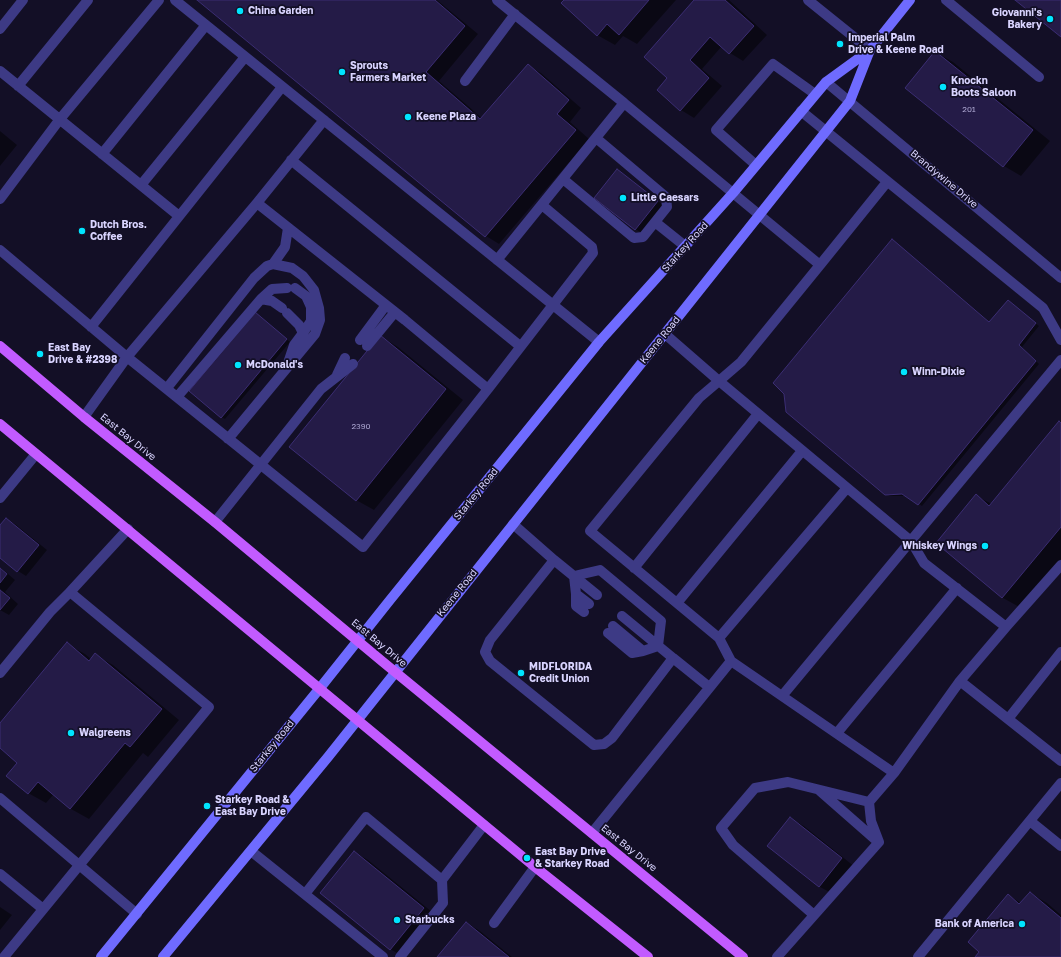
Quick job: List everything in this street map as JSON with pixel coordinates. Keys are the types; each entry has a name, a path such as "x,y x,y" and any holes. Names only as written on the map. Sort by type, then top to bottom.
{"main road":[{"name":"Keene Road","path":"395,672 850,101 870,50 910,0"},
{"name":"Starkey Road","path":"101,957 599,342 733,192 826,82 870,50"},
{"name":"East Bay Drive","path":"0,346 84,417 215,522 357,641 744,957"},
{"path":"0,424 535,867 648,957"},
{"path":"163,957 328,757 395,672"}],"street":[{"path":"0,29 23,0"},
{"path":"18,86 88,0"},
{"path":"0,199 60,119 159,0"},
{"path":"175,0 599,342"},
{"path":"497,0 733,192 820,265"},
{"path":"808,0 870,50"},
{"path":"946,0 1039,78"},
{"path":"465,81 515,14"},
{"path":"102,154 206,25"},
{"path":"140,185 245,57"},
{"path":"756,165 716,130 773,64 815,94"},
{"path":"0,71 179,216"},
{"name":"Brandywine Drive","path":"826,82 1061,278"},
{"path":"91,327 282,87"},
{"path":"497,260 624,103"},
{"path":"801,111 1042,308 1061,340"},
{"path":"84,417 127,356 324,120"},
{"path":"563,178 634,238 643,237 667,207 666,197 596,138"},
{"path":"291,160 520,346"},
{"path":"887,182 741,362 699,398 590,531 719,638 731,661 894,773"},
{"path":"256,203 395,312 488,389"},
{"path":"0,250 91,327 228,439 363,546 488,389 593,253 592,247 542,205"},
{"path":"655,222 685,246"},
{"path":"273,264 285,247 288,228"},
{"path":"167,388 254,278 266,266 273,264 292,268 303,276 314,290 319,308 320,320 315,334 228,439"},
{"path":"177,397 272,289 291,288 306,296 311,307 311,321 294,345 287,368"},
{"path":"261,300 272,301 285,310 299,325 303,334"},
{"path":"386,305 363,343 395,312"},
{"path":"665,334 758,414 911,541 924,563 1006,627"},
{"path":"782,696 1061,360"},
{"path":"215,522 321,389 336,377 349,361"},
{"path":"634,568 758,414"},
{"path":"677,603 802,451"},
{"path":"0,498 36,454"},
{"path":"719,638 847,488"},
{"path":"513,524 597,595"},
{"path":"0,673 50,612 128,529"},
{"path":"554,560 490,640 485,652 490,661 594,745 604,744 612,738 673,658"},
{"path":"879,842 871,821 869,802 894,773 960,681 1061,565"},
{"path":"574,576 600,570 661,621 658,646"},
{"path":"574,576 576,594 586,608"},
{"path":"837,733 957,588"},
{"path":"4,957 209,707 70,592"},
{"path":"622,616 709,687"},
{"path":"611,629 632,654 658,646"},
{"path":"1008,719 1061,652"},
{"path":"592,833 731,661"},
{"path":"960,681 1008,719 1059,755"},
{"path":"814,915 733,845 721,828 755,788 788,782 869,802"},
{"path":"918,957 1061,783"},
{"path":"816,788 879,842"},
{"path":"0,798 137,914"},
{"path":"305,894 366,817 442,880"},
{"path":"1030,821 1061,846"},
{"path":"400,957 443,904 442,880 484,825"},
{"path":"777,957 879,842"},
{"path":"251,851 383,957"},
{"path":"494,923 535,867"},
{"path":"0,874 43,909"}],"building":[{"name":"Keene Plaza","path":"197,0 435,0 465,26 426,72 480,119 528,64 569,100 557,114 576,130 485,237"},
{"path":"564,0 649,0 619,35 607,24 597,36 561,3"},
{"path":"694,0 725,0 754,26 729,54 710,37 690,60 709,78 680,111 657,90 667,78 644,57"},
{"name":"Giovanni's Bakery","path":"1015,0 1061,0 1061,37"},
{"path":"935,51 1033,130 1003,167 905,88"},
{"path":"617,169 658,201 635,230 594,198"},
{"name":"Winn-Dixie","path":"892,239 989,322 1008,300 1036,323 1019,345 1036,361 918,505 902,494 885,495 786,412 784,394 773,383"},
{"name":"McDonald's","path":"255,312 287,339 221,418 189,391"},
{"path":"380,335 446,389 356,501 289,447"},
{"path":"1059,421 1061,423 1061,527 1002,598 936,543 976,494 989,506"},
{"path":"6,518 39,545 17,572 0,558 0,525"},
{"path":"0,568 7,574 0,583"},
{"path":"0,590 10,598 0,610"},
{"name":"Walgreens","path":"67,642 89,661 95,653 162,709 130,747 125,743 70,809 38,782 28,794 6,776 17,763 0,748 0,723"},
{"path":"790,817 842,858 819,887 767,846"},
{"path":"354,851 424,908 390,950 320,893"},
{"name":"Bank of America","path":"1030,892 1061,918 1061,957 975,957 979,952 968,942 1008,894 1019,904"},
{"path":"466,922 509,957 437,957"}],"place":[{"name":"China Garden","path":"240,11"},
{"name":"Giovanni's Bakery","path":"1050,19"},
{"name":"Imperial Palm Drive & Keene Road","path":"840,44"},
{"name":"Sprouts Farmers Market","path":"342,72"},
{"name":"Knockn Boots Saloon","path":"943,87"},
{"name":"Keene Plaza","path":"408,117"},
{"name":"Little Caesars","path":"623,198"},
{"name":"Dutch Bros. Coffee","path":"82,231"},
{"name":"East Bay Drive & #2398","path":"40,354"},
{"name":"McDonald's","path":"238,365"},
{"name":"Winn-Dixie","path":"904,372"},
{"name":"Whiskey Wings","path":"985,546"},
{"name":"MIDFLORIDA Credit Union","path":"521,673"},
{"name":"Walgreens","path":"71,733"},
{"name":"Starkey Road & East Bay Drive","path":"207,806"},
{"name":"East Bay Drive & Starkey Road","path":"527,858"},
{"name":"Starbucks","path":"397,920"},
{"name":"Bank of America","path":"1022,924"}]}
